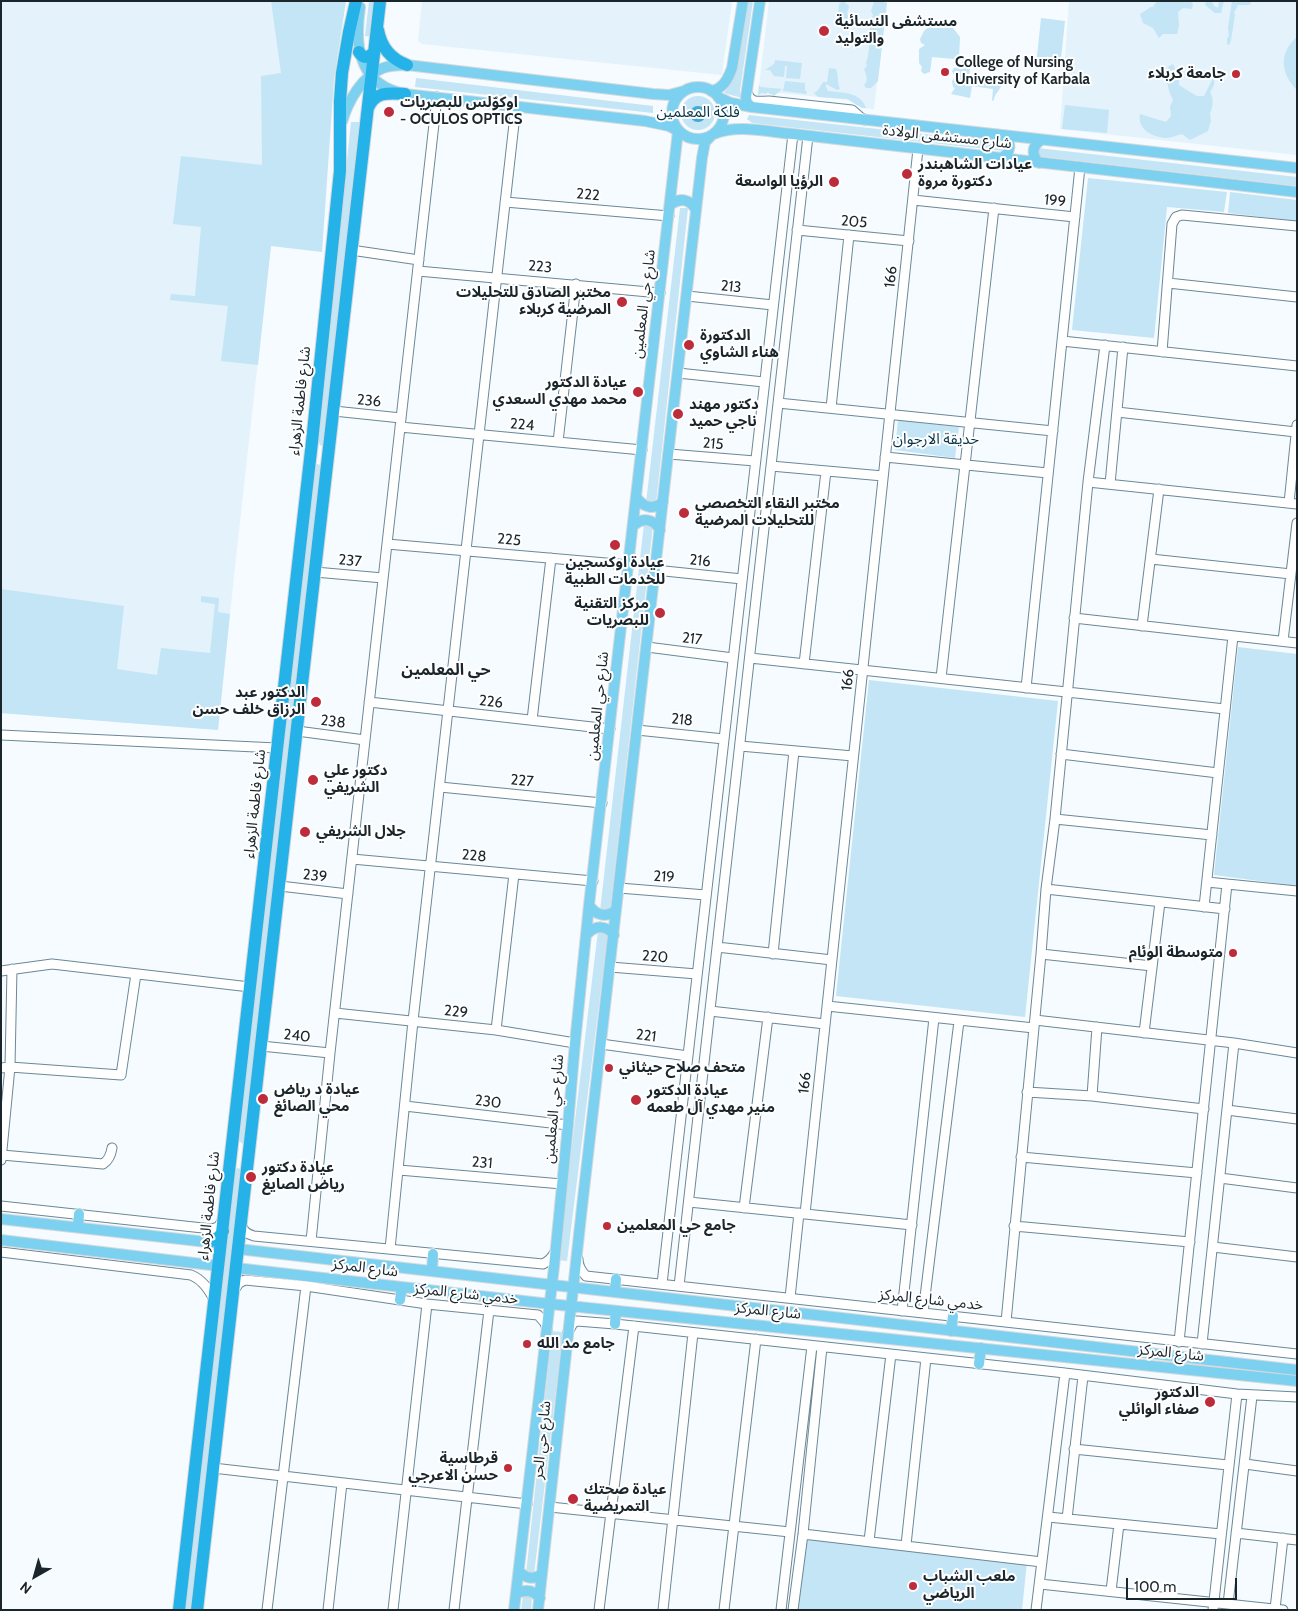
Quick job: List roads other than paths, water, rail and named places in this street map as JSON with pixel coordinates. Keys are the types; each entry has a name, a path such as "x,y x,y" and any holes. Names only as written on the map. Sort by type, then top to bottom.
{"highway":[{"name":"شارع فاطمة الزهراء","path":"179,1610 215,1301 215,1269 233,1143 312,442 340,171 342,73 348,32 356,1"},
{"path":"197,1610 242,1240 247,1167 380,1"},
{"path":"378,19 379,35 386,50 393,58 407,65"},
{"path":"359,52 365,57 370,56 374,52"},
{"path":"366,115 370,104 377,95 387,93 405,94"},
{"path":"312,442 320,446 330,444"},
{"path":"309,465 319,462 327,468"},
{"path":"233,1143 241,1148 250,1146"},
{"path":"230,1164 240,1162 247,1167"},
{"path":"202,1416 211,1419 220,1416"},
{"path":"200,1437 209,1436 217,1440"}],"main road":[{"path":"361,1 358,26 359,52 363,63 371,75 383,86 393,91 405,94 645,121 669,126 691,139 700,140 712,136"},
{"path":"715,94 715,90 722,86 732,68 743,1"},
{"path":"752,107 746,102 760,1"},
{"path":"340,137 347,107 358,90 371,75 382,68 390,66 407,65 653,94 669,95 699,87 715,94 722,104 724,116 722,124 704,145 578,1254"},
{"path":"383,86 380,81 380,75 384,68 390,66"},
{"path":"678,132 672,120 671,112 675,100 684,91"},
{"name":"شارع مستشفى الولادة","path":"715,94 731,103 752,107 1297,168"},
{"name":"شارع مستشفى الولادة","path":"712,136 726,130 738,129 793,134 1297,192"},
{"name":"شارع حي المعلمين","path":"552,1285 574,1043 589,905 678,132"},
{"path":"1002,158 1008,152 1010,146 1004,136"},
{"path":"1039,163 1033,152 1034,146 1042,140"},
{"path":"670,205 676,201 686,200 696,210"},
{"path":"637,498 643,505 649,507 655,507 663,502"},
{"path":"634,525 639,521 650,520 660,530"},
{"path":"589,905 593,911 602,915 608,915 616,910"},
{"path":"587,934 592,929 602,927 614,935"},
{"path":"78,1227 79,1214"},
{"path":"1,1219 78,1227 219,1234"},
{"path":"1,1240 215,1269"},
{"name":"شارع المركز","path":"242,1240 432,1271 1297,1370"},
{"path":"103,1264 104,1253"},
{"path":"432,1271 433,1254"},
{"name":"شارع حي الحر","path":"538,1610 578,1254"},
{"name":"شارع المركز","path":"238,1271 1297,1381"},
{"path":"615,1291 616,1279"},
{"name":"شارع حي الحر","path":"514,1610 552,1285"},
{"path":"400,1300 402,1287"},
{"path":"615,1324 616,1311"},
{"path":"951,1331 953,1316"},
{"path":"979,1364 981,1348"},
{"path":"519,1571 524,1576 530,1578 537,1578 542,1574"},
{"path":"516,1594 527,1590 540,1598"}],"street":[{"path":"747,93 751,100 758,102 769,101 852,110 866,120"},
{"path":"311,1241 330,1053 437,97"},
{"path":"390,1249 413,1021 516,106"},
{"path":"662,1284 793,134"},
{"path":"679,1286 808,136"},
{"name":"166","path":"790,1298 825,1024 918,149"},
{"path":"790,156 798,150 802,152 805,158"},
{"path":"1026,688 1080,167"},
{"name":"199","path":"913,200 1075,217"},
{"name":"222","path":"505,202 669,216"},
{"path":"940,678 994,208"},
{"path":"1162,352 1172,224 1176,217 1179,215 1297,226"},
{"name":"205","path":"797,230 908,241"},
{"path":"831,408 849,235"},
{"path":"351,250 419,260"},
{"name":"223","path":"418,271 660,293"},
{"path":"558,442 576,284"},
{"path":"1168,284 1297,296"},
{"name":"213","path":"687,296 773,305"},
{"path":"1062,341 1297,366"},
{"path":"1006,1322 1046,889 1055,819 1088,482 1105,345"},
{"path":"1110,484 1123,347"},
{"path":"678,373 764,382"},
{"path":"778,403 1052,432"},
{"name":"236","path":"334,411 401,422"},
{"path":"1117,412 1296,432"},
{"path":"760,421 764,427 768,428 776,423"},
{"name":"224","path":"401,422 479,434 642,450"},
{"path":"1088,482 1293,504 1297,425"},
{"path":"758,441 762,436 766,436 770,437 774,443"},
{"name":"215","path":"669,454 756,462"},
{"path":"885,457 1048,473"},
{"path":"771,466 883,476"},
{"path":"804,664 826,471"},
{"path":"1142,626 1159,489"},
{"path":"1282,641 1297,523"},
{"name":"225","path":"387,544 629,564"},
{"path":"532,720 551,558"},
{"path":"1151,559 1291,574"},
{"name":"216","path":"655,570 742,579"},
{"name":"237","path":"315,572 383,578"},
{"path":"1074,618 1297,643"},
{"path":"1204,907 1232,636"},
{"name":"217","path":"647,647 733,658"},
{"path":"750,658 1225,709"},
{"path":"730,682 738,690 745,687 747,683"},
{"path":"728,703 733,697 737,697 743,701 744,705"},
{"name":"226","path":"370,702 610,729"},
{"name":"218","path":"637,730 724,739"},
{"name":"238","path":"297,732 365,740"},
{"path":"1,735 277,748"},
{"path":"740,746 854,756"},
{"path":"773,954 794,751"},
{"path":"1061,754 1218,773"},
{"name":"227","path":"440,787 602,803"},
{"path":"1055,819 1212,835"},
{"name":"228","path":"352,859 593,881"},
{"path":"496,1030 514,874"},
{"path":"1207,882 1297,891"},
{"path":"1179,1342 1228,884"},
{"name":"239","path":"280,886 348,894"},
{"name":"219","path":"619,888 706,895"},
{"path":"1046,889 1225,909"},
{"path":"1144,1033 1160,902"},
{"path":"717,947 832,960"},
{"path":"1041,954 1152,966"},
{"path":"1,972 52,964 250,987"},
{"name":"220","path":"610,967 697,974"},
{"path":"1,1160 12,969"},
{"path":"6,1067 121,1075 136,974"},
{"path":"827,1006 959,1020 1097,1027 1211,1040 1297,1053"},
{"path":"710,1010 825,1024"},
{"name":"229","path":"335,1013 496,1030 574,1043"},
{"path":"744,1208 768,1018"},
{"path":"902,1311 934,1018"},
{"path":"923,1313 959,1020"},
{"path":"1092,1096 1097,1027"},
{"path":"1202,1344 1214,1247 1234,1043"},
{"name":"221","path":"601,1044 688,1056"},
{"name":"240","path":"261,1046 330,1053"},
{"path":"1028,1092 1092,1096 1204,1109"},
{"path":"683,1098 691,1106 695,1105 700,1099"},
{"name":"230","path":"405,1106 568,1125"},
{"path":"1227,1110 1297,1119"},
{"path":"681,1120 684,1115 691,1113 698,1122"},
{"path":"2,1155 103,1164 110,1156 112,1148"},
{"path":"1021,1157 1197,1173"},
{"name":"231","path":"399,1170 562,1184"},
{"path":"1220,1178 1297,1188"},
{"path":"689,1202 912,1225"},
{"path":"1,1206 212,1229 218,1226 219,1234"},
{"path":"1014,1226 1190,1242"},
{"path":"242,1240 243,1230 247,1234 254,1236 543,1264 553,1257 556,1249"},
{"path":"1214,1247 1297,1257"},
{"path":"1,1252 191,1275 205,1284 215,1301"},
{"name":"خدمي شارع المركز","path":"578,1254 578,1265 586,1276 1297,1354"},
{"path":"665,1256 667,1262 673,1266 680,1263 682,1257"},
{"name":"خدمي شارع المركز","path":"234,1294 235,1288 245,1280 306,1286 427,1304 538,1315 545,1323 547,1330"},
{"path":"267,1610 306,1286"},
{"path":"392,1610 427,1304"},
{"path":"454,1610 489,1310"},
{"path":"568,1332 573,1323 577,1321 615,1324 1065,1373 1252,1396 1297,1397"},
{"path":"599,1610 634,1326"},
{"path":"662,1610 693,1333"},
{"path":"724,1610 756,1339"},
{"path":"781,1610 790,1532 817,1346"},
{"path":"793,1610 802,1534 817,1346"},
{"path":"869,1541 891,1354"},
{"path":"906,1545 926,1358"},
{"path":"1036,1610 1065,1373"},
{"path":"1067,1519 1083,1376"},
{"path":"1213,1606 1237,1394"},
{"path":"1228,1604 1252,1396"},
{"path":"1074,1449 1228,1465"},
{"path":"1245,1464 1297,1471"},
{"path":"213,1468 527,1504"},
{"path":"328,1610 342,1483"},
{"path":"550,1507 790,1532"},
{"path":"1048,1517 1221,1534"},
{"path":"1111,1591 1119,1524"},
{"path":"1236,1533 1297,1540"},
{"path":"802,1534 1042,1562"},
{"path":"1040,1584 1111,1591 1213,1606 1228,1604 1279,1609 1283,1538"}],"water":[{"path":"698,106 704,108 706,114 704,120 698,122 692,120 690,114 692,108"}],"place":[{"name":"مستشفى النسائية والتوليد","path":"824,31"},
{"name":"College of Nursing University of Karbala","path":"945,72"},
{"name":"جامعة كربلاء","path":"1236,74"},
{"name":"اوكوّلس للبصريات - OCULOS OPTICS","path":"389,112"},
{"name":"عيادات الشاهبندر دكتورة مروة","path":"907,174"},
{"name":"الرؤيا الواسعة","path":"834,182"},
{"name":"مختبر الصادق للتحليلات المرضية كربلاء","path":"622,302"},
{"name":"الدكتورة هناء الشاوي","path":"689,345"},
{"name":"عيادة الدكتور محمد مهدي السعدي","path":"638,392"},
{"name":"دكتور مهند ناجي حميد","path":"678,414"},
{"name":"مختبر النقاء التخصصي للتحليلات المرضية","path":"684,513"},
{"name":"عيادة اوكسجين للخدمات الطبية","path":"615,545"},
{"name":"مركز التقنية للبصريات","path":"660,613"},
{"name":"الدكتور عبد الرزاق خلف حسن","path":"316,702"},
{"name":"دكتور علي الشريفي","path":"313,780"},
{"name":"جلال الشريفي","path":"305,832"},
{"name":"متوسطة الوئام","path":"1233,953"},
{"name":"متحف صلاح حيثاني","path":"609,1068"},
{"name":"عيادة د رياض محي الصائغ","path":"263,1099"},
{"name":"عيادة الدكتور منير مهدي آل طعمه","path":"636,1100"},
{"name":"عيادة دكتور رياض الصايغ","path":"251,1177"},
{"name":"جامع حي المعلمين","path":"607,1226"},
{"name":"جامع مد الله","path":"527,1344"},
{"name":"الدكتور صفاء الوائلي","path":"1210,1402"},
{"name":"قرطاسية حسن الاعرجي","path":"508,1468"},
{"name":"عيادة صحتك التمريضية","path":"573,1499"},
{"name":"ملعب الشباب الرياضي","path":"913,1586"}],"district":[{"name":"حي المعلمين","path":"446,670"}],"park label":[{"name":"فلكة المعلمين","path":"698,113"},
{"name":"حديقة الارجوان","path":"936,440"}]}
